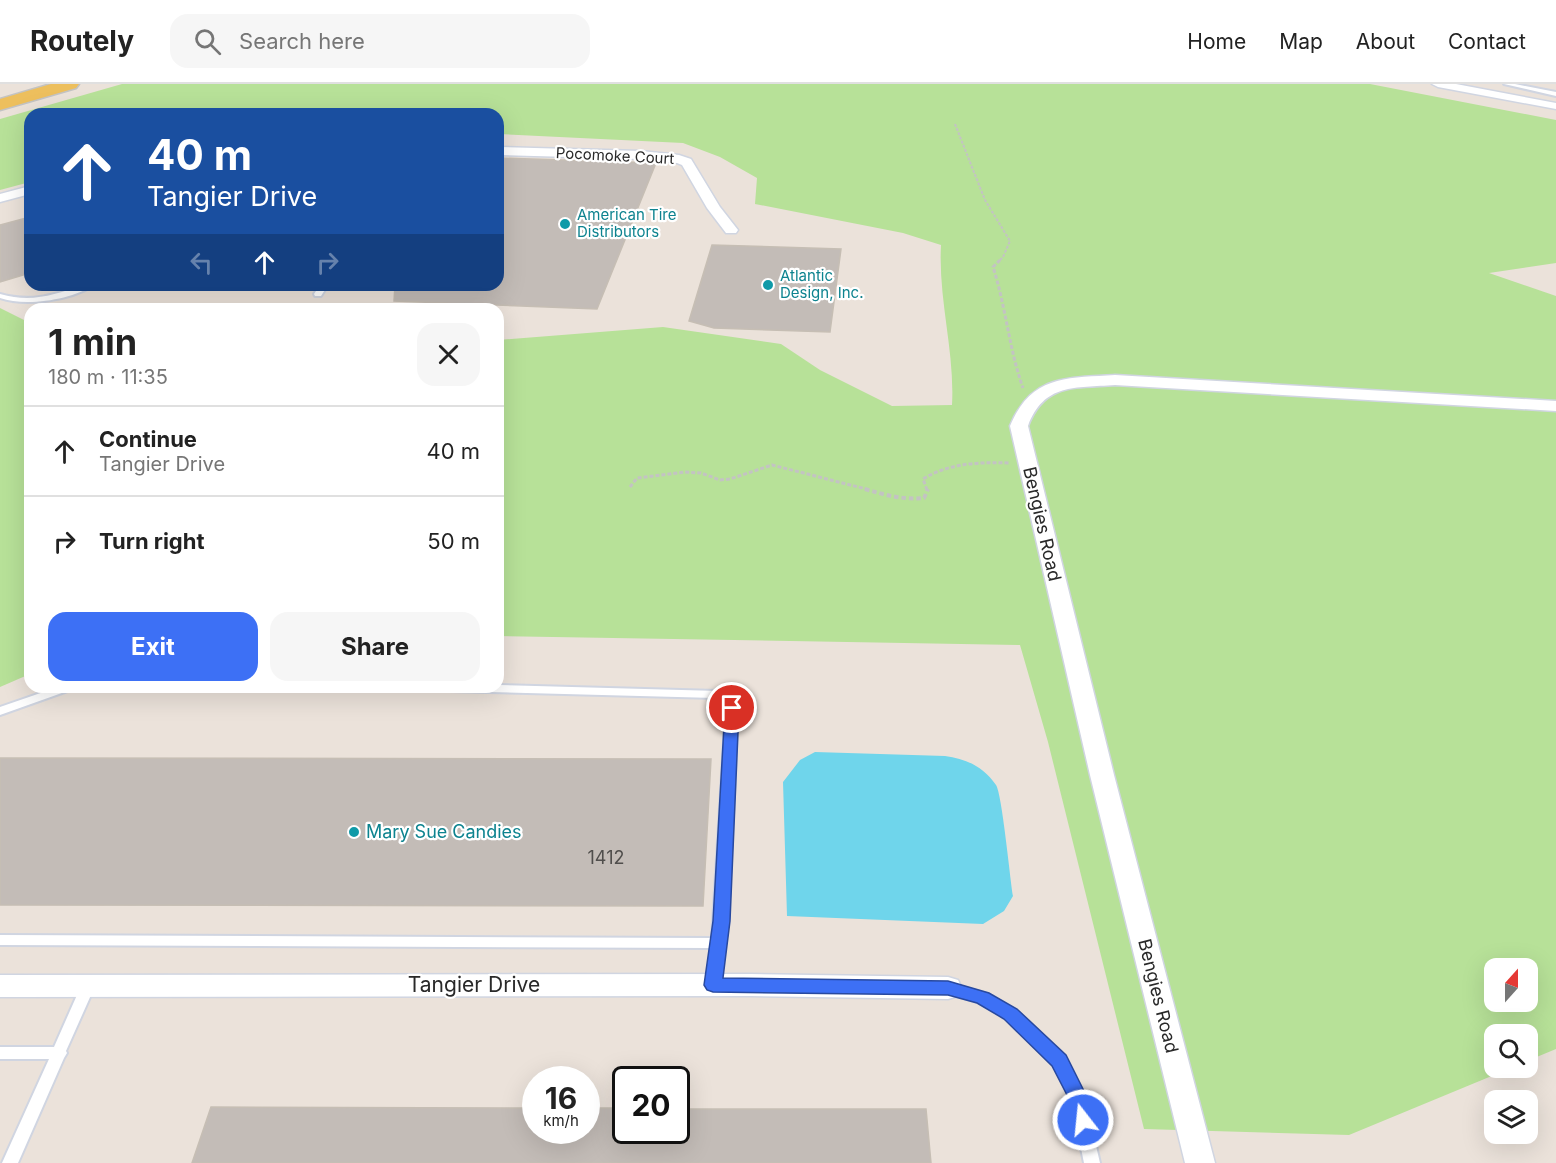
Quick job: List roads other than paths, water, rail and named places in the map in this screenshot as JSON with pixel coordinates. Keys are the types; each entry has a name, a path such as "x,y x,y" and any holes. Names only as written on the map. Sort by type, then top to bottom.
{"main road":[{"path":"0,93 31,84"},
{"path":"0,105 70,84"}],"street":[{"path":"1438,84 1556,106"},
{"name":"Pocomoke Court","path":"504,151 641,154 679,159 687,162 714,208 731,230"},
{"path":"0,198 24,192"},
{"name":"Bengies Road","path":"1200,1163 1018,426 1026,409 1036,397 1070,385 1115,380 1556,406"},
{"name":"Tangier Drive","path":"0,986 713,985 948,988"}],"lane":[{"path":"1507,84 1556,94"},
{"path":"0,296 13,302 46,299 71,291"},
{"path":"504,689 718,695 732,708 718,943 713,985"},
{"path":"0,711 52,693"},
{"path":"0,940 718,943"},
{"path":"10,1163 88,986"},
{"path":"948,988 982,998 1011,1014 1059,1060 1078,1099 1092,1163"},
{"path":"0,1053 60,1053"}],"water":[{"path":"815,752 945,756 967,761 986,773 996,785 1006,837 1013,896 1004,911 983,924 787,916 783,782 800,760"}],"place":[{"name":"American Tire Distributors","path":"565,224"},
{"name":"Atlantic Design, Inc.","path":"768,285"},
{"name":"Mary Sue Candies","path":"354,832"}]}
